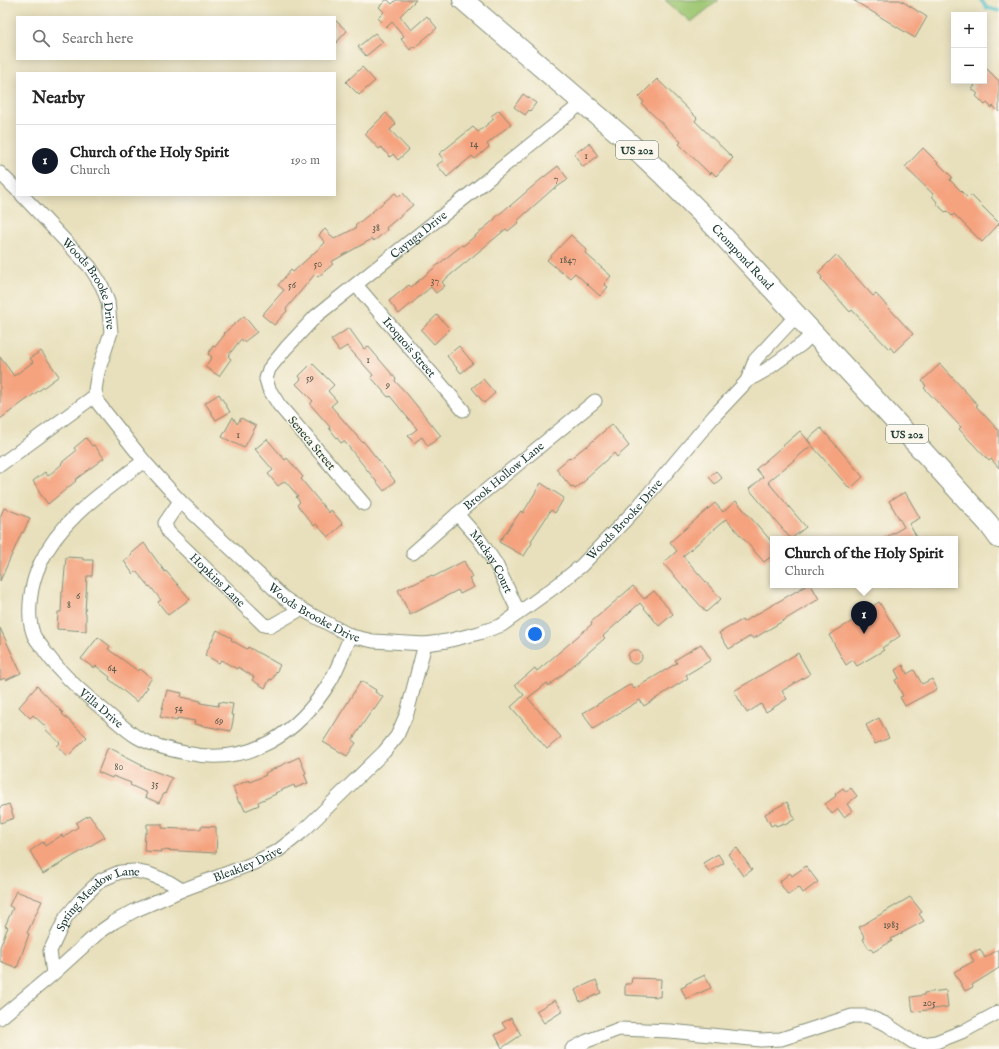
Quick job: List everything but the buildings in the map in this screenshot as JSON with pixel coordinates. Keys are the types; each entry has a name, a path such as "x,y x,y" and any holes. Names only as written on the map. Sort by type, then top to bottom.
{"main road":[{"name":"Crompond Road","path":"463,0 623,137 714,226 959,490 999,538"}],"street":[{"name":"Cayuga Drive","path":"266,379 269,369 291,342 316,316 583,102"},
{"path":"0,173 16,189"},
{"name":"Woods Brooke Drive","path":"23,196 90,266 102,286 108,302 111,332 98,372 95,390 98,403 144,461 180,501 284,598 351,636 373,641 425,644 447,641 479,633 502,625 581,566 619,528 714,416 747,381 766,370 802,344 813,333"},
{"name":"Iroquois Street","path":"356,285 463,410"},
{"name":"Woods Brooke Drive","path":"747,381 755,360 797,315"},
{"name":"Seneca Street","path":"266,379 269,389 279,405 364,504"},
{"path":"0,465 96,395"},
{"name":"Brook Hollow Lane","path":"413,553 457,514 595,400"},
{"name":"Villa Drive","path":"144,461 100,495 69,522 54,538 39,565 29,608 33,634 50,660 79,690 137,737 170,750 201,756 222,756 244,753 265,745 281,735 298,721 309,709 331,679 351,636"},
{"name":"Hopkins Lane","path":"180,501 165,523 168,532 264,625 271,626 301,609"},
{"name":"Mackay Court","path":"457,514 480,539 496,564 519,613"},
{"name":"Bleakley Drive","path":"0,1018 53,974 97,934 114,922 136,910 182,890 254,863 279,850 302,832 384,752 397,736 407,713 425,644"},
{"name":"Spring Meadow Lane","path":"53,974 50,951 66,917 82,898 101,880 120,872 134,871 169,882 182,890"},
{"path":"572,1049 587,1041 619,1029 670,1031 761,1040 781,1039 852,1016 867,1016 886,1024 913,1042 924,1044 936,1042 964,1031 999,1012"}],"green space":[{"path":"665,0 719,0 691,22"}],"waterway":[{"path":"981,0 987,8 999,11"}],"place":[{"name":"Church of the Holy Spirit","path":"864,634"}]}
